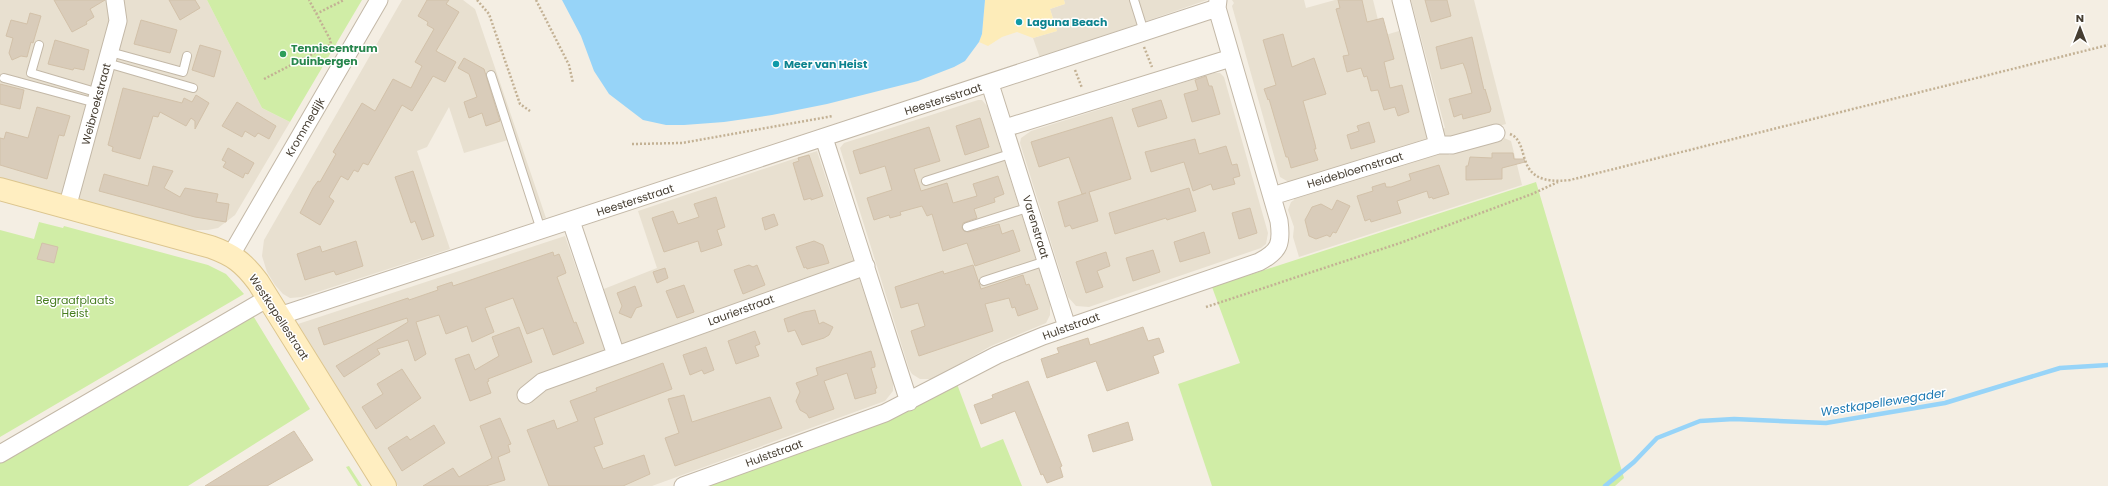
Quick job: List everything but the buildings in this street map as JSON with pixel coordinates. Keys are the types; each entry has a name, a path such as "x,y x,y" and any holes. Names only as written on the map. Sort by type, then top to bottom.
{"street":[{"name":"Weibroekstraat","path":"67,208 118,21 116,0"},
{"name":"Krommedijk","path":"231,255 379,0"},
{"path":"1393,0 1438,145"},
{"name":"Heestersstraat","path":"279,316 990,84 1142,33 1218,4 1231,58"},
{"path":"1005,128 1231,58"},
{"name":"Hulststraat","path":"683,486 885,413 909,402 997,355 1067,326 1259,262 1271,256 1278,247 1281,236 1279,221 1231,58"},
{"name":"Heestersstraat","path":"990,84 1005,128"},
{"name":"Varenstraat","path":"1005,128 1067,326"},
{"name":"Heidebloemstraat","path":"1272,196 1438,145 1452,145 1496,133"},
{"path":"824,138 909,402"},
{"name":"Westkapellestraat","path":"0,189 211,247 231,255 251,273 268,298 385,486"},
{"path":"571,221 616,354"},
{"name":"Laurierstraat","path":"526,395 542,382 616,354 866,266"},
{"path":"0,454 268,298"}],"lane":[{"path":"1134,0 1142,33"},
{"path":"39,45 31,73 97,98"},
{"path":"108,58 183,72 187,56"},
{"path":"108,58 193,88"},
{"path":"491,74 541,230"},
{"path":"4,78 97,98"},
{"path":"926,181 1013,153"},
{"path":"967,227 1030,207"},
{"path":"984,281 1046,261"}],"path":[{"path":"264,79 330,45 331,41 309,0"},
{"path":"316,14 344,0"},
{"path":"477,0 489,14 520,104 530,111"},
{"path":"536,0 569,66 573,83"},
{"path":"1142,33 1157,81"},
{"path":"1206,307 1400,243 1532,194 1559,182 2108,45"},
{"path":"1070,57 1087,102"},
{"path":"632,144 682,143 834,116"},
{"path":"1496,133 1502,132 1513,134 1519,141 1527,168 1536,176 1559,182"}],"shaded area":[{"path":"0,0 207,0 262,108 290,122 235,215 218,228 208,230 191,230 0,178"},
{"path":"402,0 463,0 475,9 546,218 535,221 508,140 464,153 449,107 427,147 417,151 450,249 302,297 290,298 283,294 275,285 267,272 262,256 264,240"},
{"path":"1064,0 1207,0 1040,58 1033,38 1057,31 1050,9 1065,4"},
{"path":"1232,0 1304,0 1306,8 1335,0 1373,0 1382,36 1399,31 1426,133 1445,128 1411,0 1474,0 1506,124 1455,138 1448,152 1449,155 1503,140 1504,138 1511,141 1522,185 1299,257 1293,237 1294,227 1288,210 1291,202 1294,200 1287,181 1280,177 1232,6 1234,3"},
{"path":"1214,73 1220,73 1224,77 1268,233 1266,244 1261,248 1089,307 1076,306 1068,297 1020,143 1021,138 1031,131"},
{"path":"982,100 987,106 1050,304 1050,315 1046,323 991,346 933,379 920,379 912,374 909,369 840,148 844,143"},
{"path":"817,151 893,381 893,391 885,401 652,486 398,486 298,324 565,236 586,296 657,268 638,211"}],"green space":[{"name":"Tenniscentrum Duinbergen","path":"207,0 362,0 290,122 262,108"},
{"path":"1536,182 1624,478 1615,486 1212,486 1178,384 1240,363 1212,287"},
{"name":"Begraafplaats Heist","path":"39,222 63,228 64,226 208,265 226,274 244,294 0,437 0,230 34,239"},
{"path":"252,314 310,409 188,486 0,486 0,460"},
{"path":"957,384 981,448 1003,439 1022,486 701,486 916,407"},
{"path":"349,466 362,486 358,486 346,467"}],"sand":[{"name":"Laguna Beach","path":"985,0 1064,0 1065,4 1050,9 1057,31 1033,38 1017,32 1002,37 988,46 979,42 982,34"}],"water":[{"name":"Meer van Heist","path":"562,0 985,0 982,34 979,42 965,61 954,67 918,81 827,104 772,115 724,122 666,125 643,120 609,94 594,71 581,36"}],"waterway":[{"name":"Westkapellewegader","path":"1605,486 1634,462 1657,438 1700,421 1734,419 1826,423 1945,403 2060,368 2108,365"}],"place":[{"name":"Laguna Beach","path":"1019,22"},
{"name":"Tenniscentrum Duinbergen","path":"283,54"},
{"name":"Meer van Heist","path":"776,64"}]}
